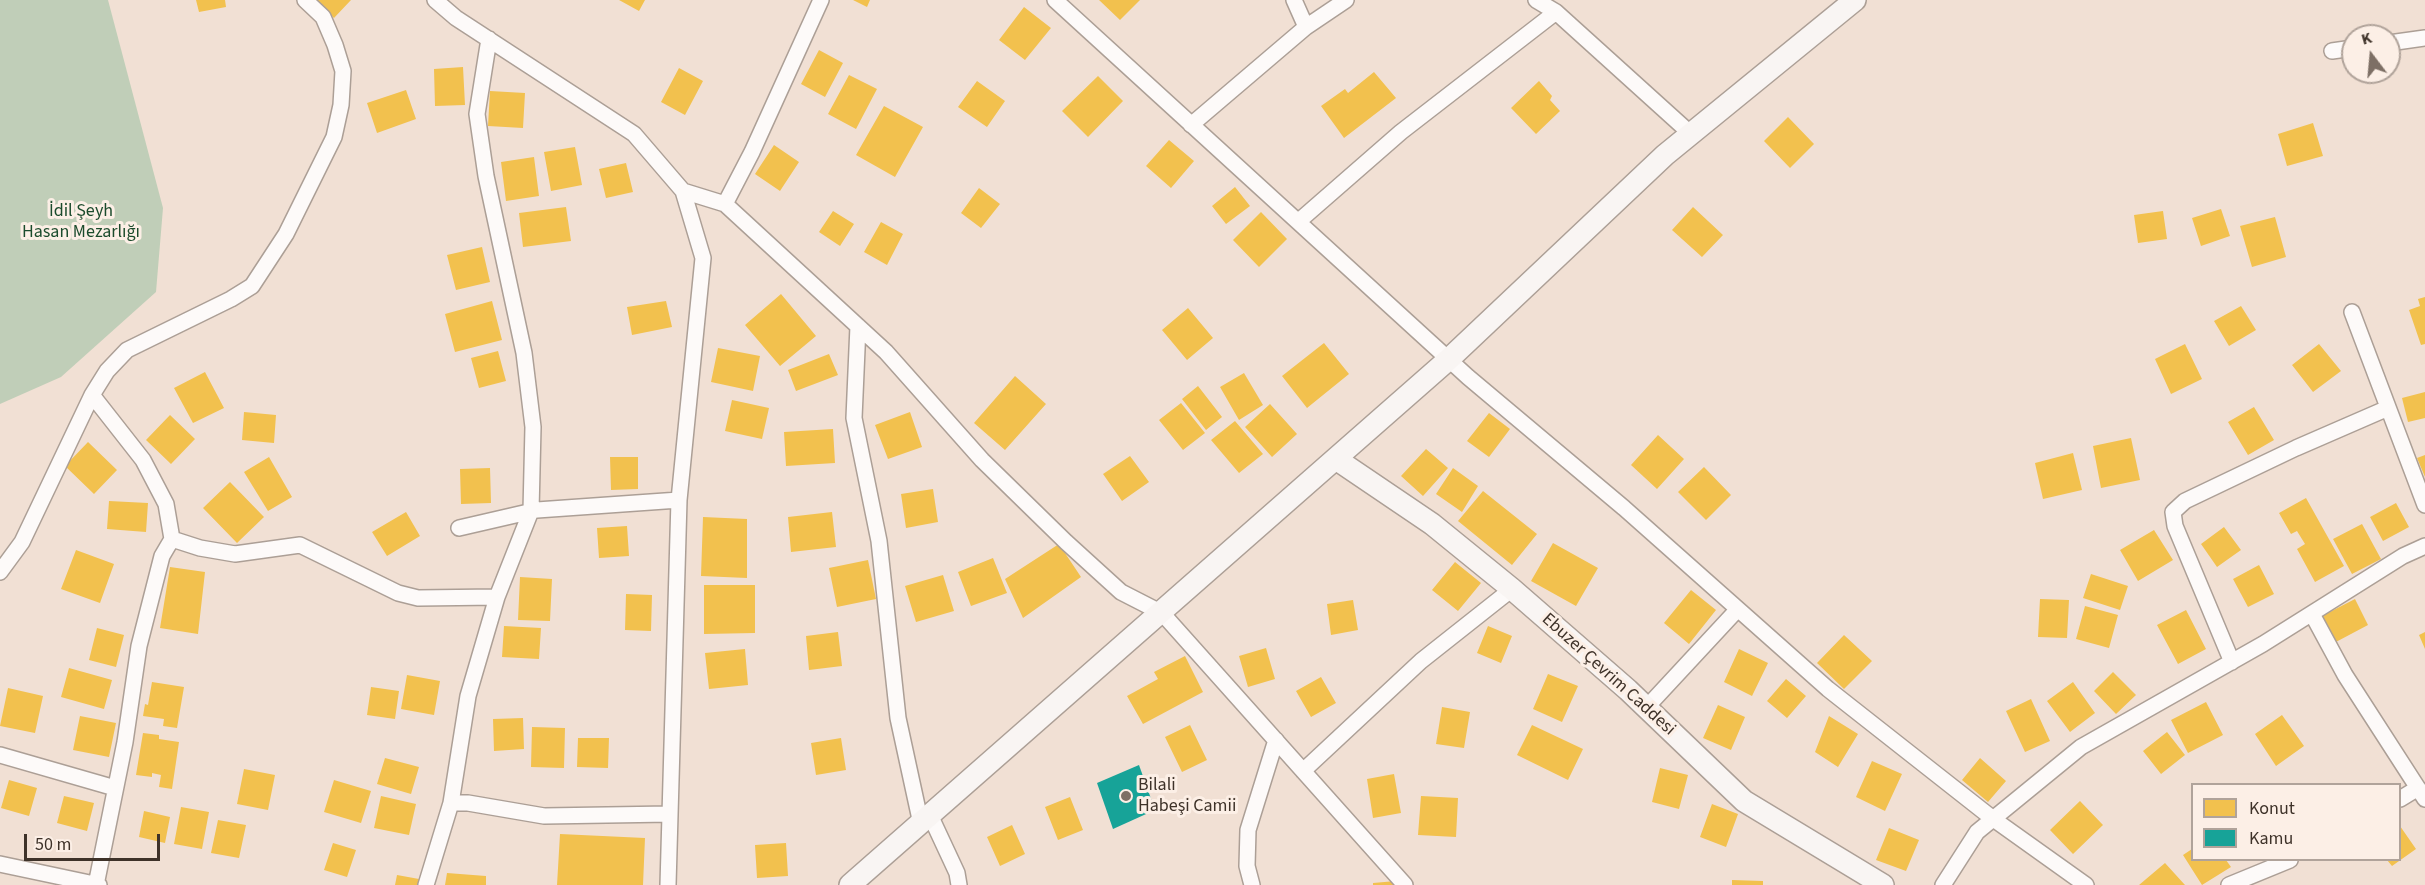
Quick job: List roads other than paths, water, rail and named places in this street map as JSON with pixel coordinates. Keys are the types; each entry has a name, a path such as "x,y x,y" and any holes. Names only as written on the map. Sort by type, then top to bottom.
{"street":[{"path":"0,572 22,542 92,395 107,371 128,350 231,299 252,286 286,234 334,137 341,105 344,71 323,17 305,0"},
{"path":"435,0 456,18 634,134 683,191 703,258 679,500 677,638 668,885"},
{"path":"725,204 752,152 821,0"},
{"path":"1055,0 1449,360 1624,508 1828,689 1992,818 2086,885"},
{"path":"1294,0 1306,27"},
{"path":"1191,125 1306,27 1346,0"},
{"path":"1536,0 1556,12 1691,134"},
{"path":"850,885 1449,360 1665,155 1855,0"},
{"path":"1299,221 1401,132 1556,12"},
{"path":"2401,41 2425,38"},
{"path":"426,885 451,803 468,696 497,597 531,511 533,427 524,353 486,176 477,114 489,39"},
{"path":"2332,51 2341,50"},
{"path":"683,191 725,204 886,352 982,460 1066,542 1121,592 1162,613 1405,885"},
{"path":"2352,312 2425,506"},
{"path":"858,326 854,418 879,541 898,718 926,820 957,873 959,885"},
{"path":"0,864 97,885 125,742 139,646 162,556 172,539 166,504 143,460 92,395"},
{"path":"2232,662 2175,526 2173,512 2186,501 2296,448 2388,408"},
{"name":"Ebuzer Çevrim Caddesi","path":"1335,459 1432,524 1512,589 1647,708 1744,801 1884,885"},
{"path":"459,528 531,511 679,500"},
{"path":"172,539 200,548 235,554 300,545 398,593 418,598 497,597"},
{"path":"1943,885 1977,832 2081,747 2232,662 2403,556 2425,546"},
{"path":"1304,771 1421,661 1512,589"},
{"path":"1647,708 1737,610"},
{"path":"2312,614 2345,675 2422,794 2401,799"},
{"path":"1252,885 1247,866 1248,830 1276,740"},
{"path":"0,755 116,788"},
{"path":"451,803 468,803 544,816 670,814"},
{"path":"2229,885 2288,861"}],"place":[{"name":"Bilali Habeşi Camii","path":"1126,796"}],"park label":[{"name":"İdil Şeyh Hasan Mezarlığı","path":"81,222"}]}
